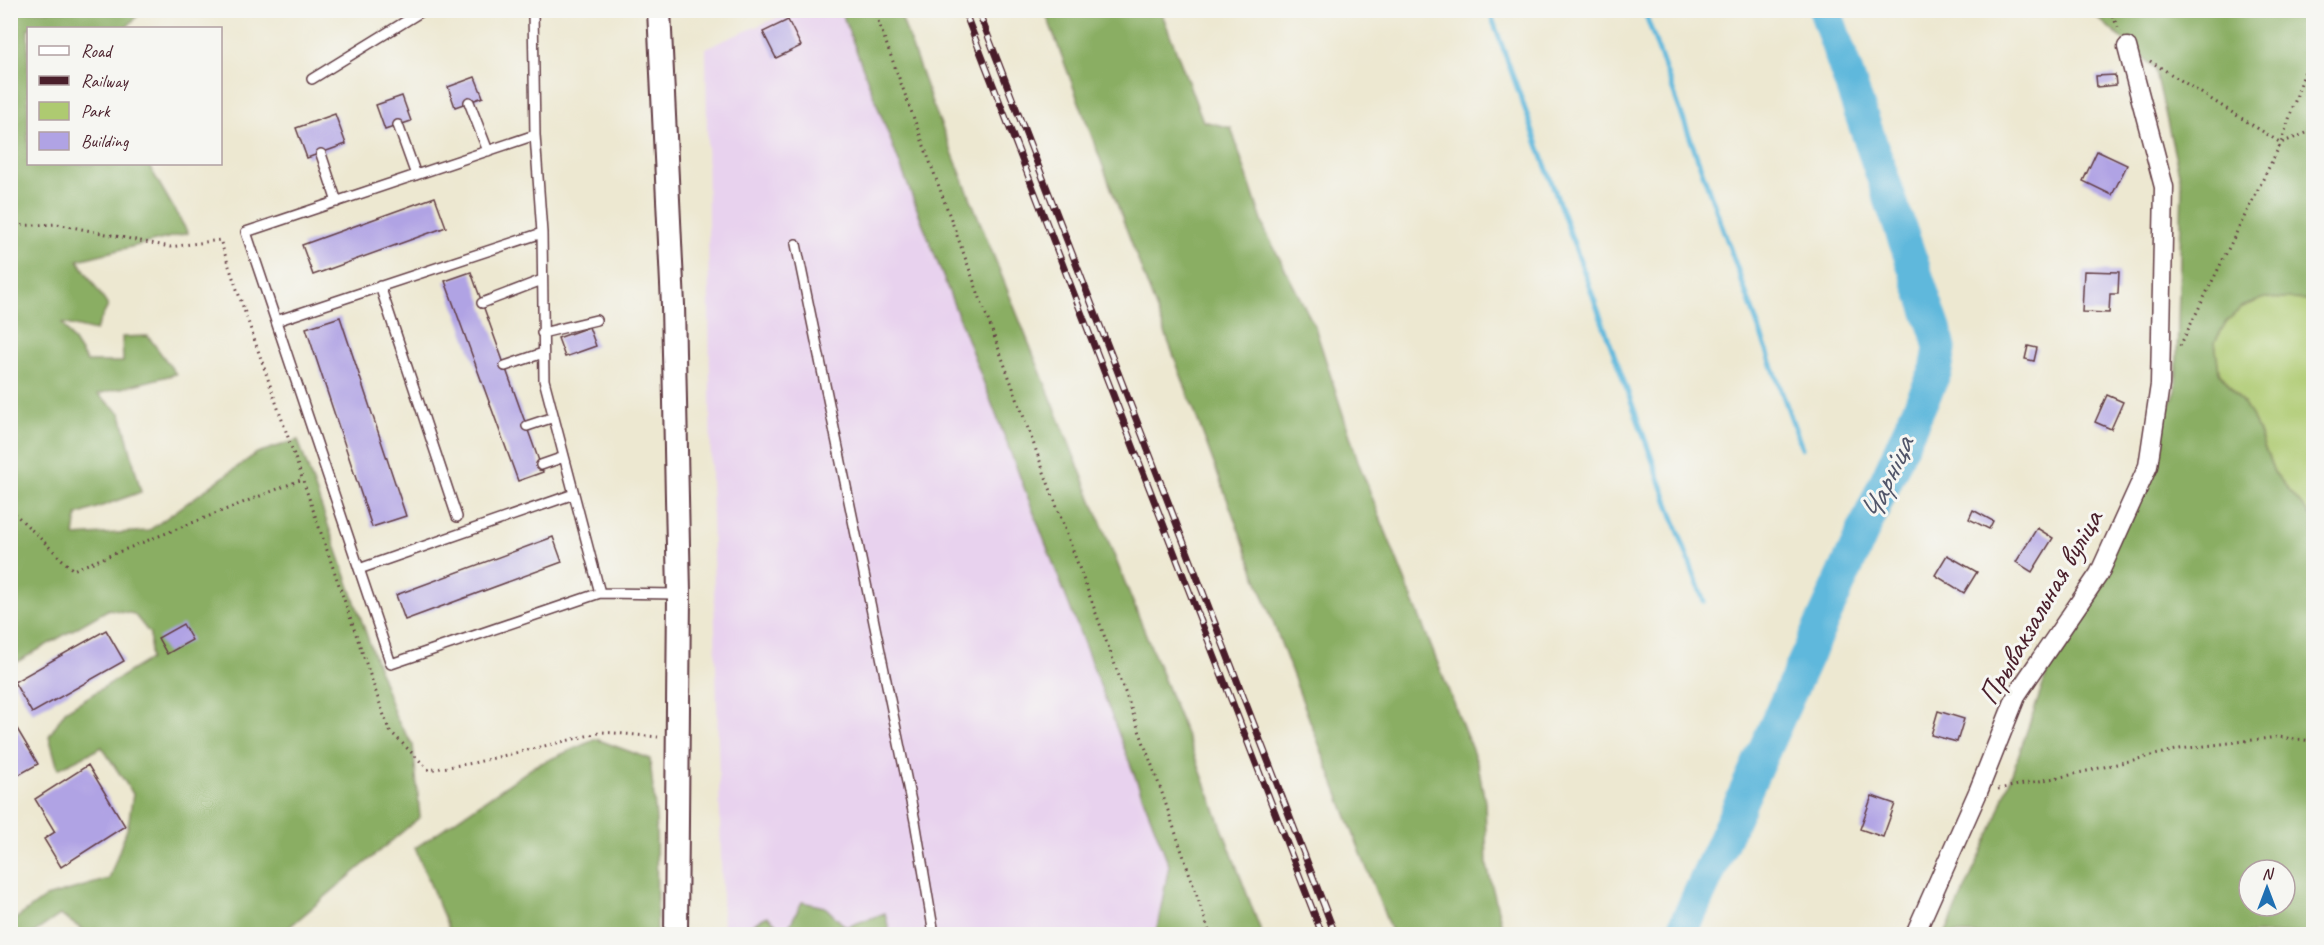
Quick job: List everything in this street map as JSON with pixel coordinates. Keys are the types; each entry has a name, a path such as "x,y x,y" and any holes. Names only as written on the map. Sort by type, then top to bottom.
{"street":[{"path":"659,10 673,305 679,594 676,934"},
{"name":"Прывакзальная вуліца","path":"1915,934 1978,792 2017,694 2099,574 2148,466 2160,385 2164,187 2127,47"}],"lane":[{"path":"312,79 424,10"},
{"path":"533,10 535,135 542,233 544,380 600,593"},
{"path":"469,102 488,151"},
{"path":"398,125 416,175"},
{"path":"535,135 246,232 391,664 600,593 679,594"},
{"path":"321,154 337,202"},
{"path":"276,321 542,233"},
{"path":"796,244 915,821 934,934"},
{"path":"482,303 542,280"},
{"path":"380,286 457,517"},
{"path":"542,333 596,320"},
{"path":"505,366 543,353"},
{"path":"527,426 554,417"},
{"path":"541,465 564,456"},
{"path":"359,569 574,494"}],"path":[{"path":"874,10 1157,779 1210,934"},
{"path":"2110,10 2127,47 2281,143"},
{"path":"2176,353 2281,143 2313,44"},
{"path":"2281,143 2313,130"},
{"path":"10,509 73,570 303,480"},
{"path":"1978,792 2070,775 2181,749 2278,737 2313,741"}],"shaded area":[{"path":"793,11 841,11 1196,934 723,934 711,477 706,48"}],"green space":[{"path":"11,11 142,11 127,27 27,27 27,165 149,165 188,233 78,260 108,306 95,331 62,323 87,362 123,362 122,337 148,336 176,374 98,394 121,414 141,492 77,515 74,536 148,531 257,453 298,440 396,718 413,745 420,817 281,934 90,934 60,915 32,934 11,934 10,923 46,897 109,879 128,826 133,794 102,747 58,769 49,736 65,711 150,659 150,634 134,614 109,609 12,665"},
{"path":"841,11 899,11 931,100 1198,764 1262,934 1156,934 1169,865"},
{"path":"1045,11 1161,11 1203,121 1231,128 1265,230 1315,327 1359,464 1478,765 1485,802 1487,866 1504,934 1392,934 1310,721"},
{"path":"2090,11 2313,11 2313,300 2265,298 2242,307 2226,322 2215,342 2219,372 2252,415 2274,472 2313,519 2313,934 1945,934 1995,822 2057,645 2132,495 2176,391 2182,187 2155,68"},
{"path":"2265,298 2313,300 2313,519 2274,472 2252,415 2219,372 2215,342 2226,322 2242,307"},
{"path":"596,739 650,759 656,819 657,934 451,934 415,848 535,766"},
{"path":"802,902 825,907 846,927 885,913 890,934 736,934 767,916 786,932"}],"building":[{"path":"788,20 801,46 776,58 763,32"},
{"path":"2115,75 2116,85 2097,87 2096,76"},
{"path":"475,77 483,97 455,107 448,87"},
{"path":"402,96 411,121 385,130 376,105"},
{"path":"335,114 346,144 307,158 296,128"},
{"path":"2097,151 2127,165 2112,195 2083,181"},
{"path":"435,197 446,227 313,275 302,245"},
{"path":"2084,271 2119,272 2118,294 2110,294 2109,313 2082,312"},
{"path":"471,272 543,472 518,481 445,281"},
{"path":"340,317 406,516 372,527 306,328"},
{"path":"589,327 596,346 565,357 558,338"},
{"path":"2028,346 2037,348 2034,361 2025,359"},
{"path":"2107,395 2123,402 2111,429 2095,422"},
{"path":"1973,510 1993,521 1989,529 1969,519"},
{"path":"2037,528 2053,538 2032,572 2016,562"},
{"path":"553,537 562,562 405,620 396,595"},
{"path":"1947,555 1977,572 1964,593 1935,575"},
{"path":"183,624 192,640 167,654 158,638"},
{"path":"106,630 124,661 32,713 14,682"},
{"path":"1938,711 1964,719 1957,742 1931,735"},
{"path":"10,717 38,764 13,778 10,774"},
{"path":"88,765 125,826 61,867 44,839 55,832 35,799"},
{"path":"1872,796 1895,804 1883,837 1860,829"}],"waterway":[{"path":"1489,10 1704,602"},
{"path":"1644,10 1802,448"},
{"name":"Чарніца","path":"1681,934 1936,370 1940,349 1825,10"}],"railway":[{"path":"964,10 1322,934"},
{"path":"978,10 1335,934"}]}
